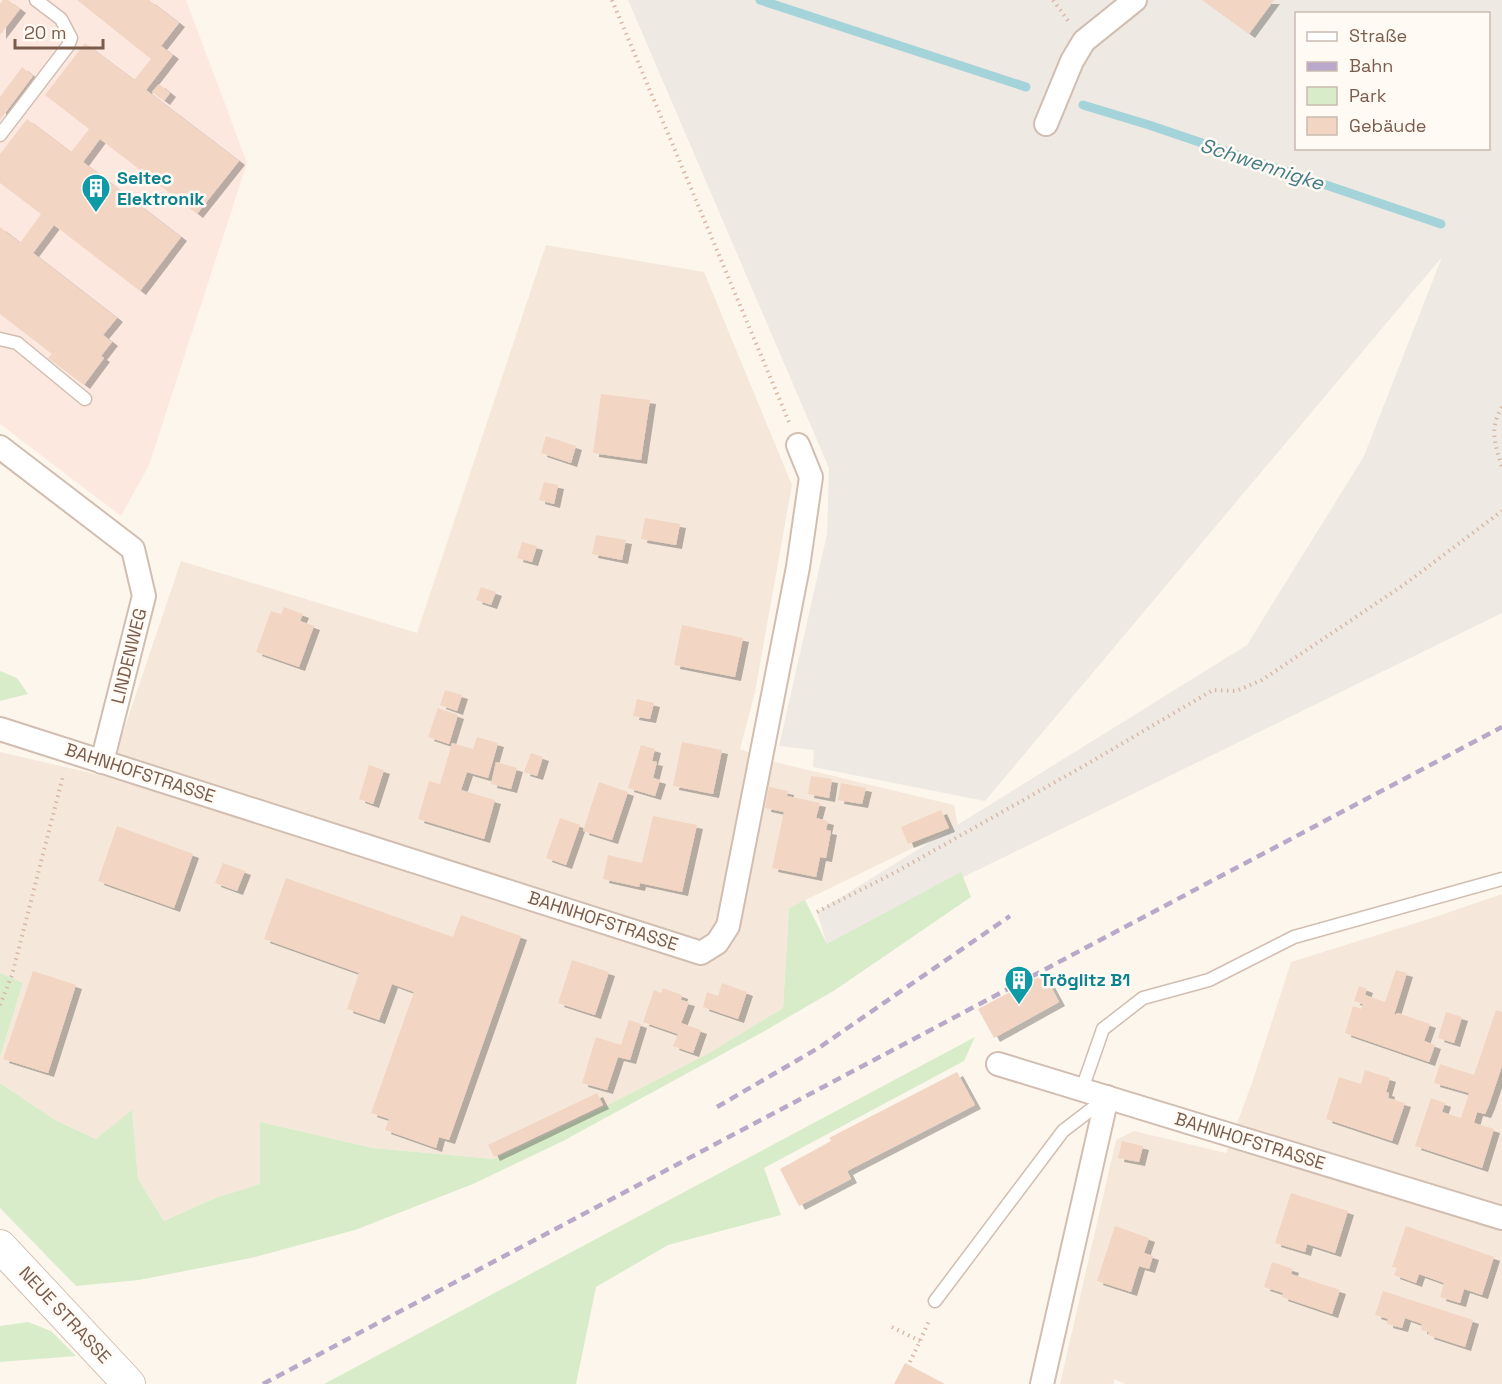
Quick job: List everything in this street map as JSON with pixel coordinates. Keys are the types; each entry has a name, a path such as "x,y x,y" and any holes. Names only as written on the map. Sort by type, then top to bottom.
{"street":[{"path":"1046,124 1072,61 1084,41 1135,0"},
{"name":"BAHNHOFSTRASSE","path":"0,729 70,749 102,762 701,952 717,944 728,926 798,567 811,477 798,445"},
{"name":"LINDENWEG","path":"0,447 133,549 144,596 102,762"},
{"name":"BAHNHOFSTRASSE","path":"998,1064 1502,1218"},
{"path":"1042,1384 1107,1097"},
{"name":"NEUE STRASSE","path":"10,1256 129,1384"}],"lane":[{"path":"0,135 68,46 71,38 61,19 36,0"},
{"path":"0,339 18,343 85,399"},
{"path":"1082,1089 1103,1029 1143,998 1209,980 1294,937 1502,879"},
{"path":"935,1301 1063,1131 1107,1097"}],"path":[{"path":"612,0 798,445"},
{"path":"1502,407 1495,419 1493,437 1502,467"},
{"path":"817,912 1059,780 1212,690 1236,691 1262,680 1405,584 1502,511"},
{"path":"0,1005 12,975 42,866 70,749"},
{"path":"910,1362 932,1316 935,1301"},
{"path":"892,1328 920,1341"}],"shaded area":[{"path":"0,0 186,0 247,163 149,465 121,516 0,424"},
{"path":"628,0 1502,0 1502,613 827,944 817,912 1247,645 1364,456 1442,257 985,801 813,767 814,750 779,746 827,534 829,468"},
{"path":"546,245 704,272 792,485 755,692 740,749 779,763 954,805 958,826 789,908 783,1008 709,1053 604,1107 494,1159 373,1148 260,1122 260,1184 215,1198 164,1221 138,1179 132,1111 96,1139 55,1120 0,1083 0,1057 23,983 0,973 0,752 108,777 181,561 417,633"},
{"path":"1502,894 1502,1384 1126,1384 1114,1379 1114,1384 1060,1384 1116,1140 1134,1131 1226,1153 1252,1083 1291,962"}],"green space":[{"path":"0,671 17,678 28,694 0,701"},
{"path":"961,872 971,897 835,990 563,1141 473,1184 355,1230 251,1258 139,1280 76,1286 0,1208 0,1083 55,1120 96,1139 132,1110 138,1179 164,1221 215,1198 260,1184 260,1122 373,1148 494,1159 604,1107 709,1053 783,1008 789,908 805,900 827,944"},
{"path":"0,973 23,983 0,1057"},
{"path":"975,1037 964,1061 764,1168 781,1215 668,1245 596,1287 576,1384 324,1384"},
{"path":"28,1322 51,1331 76,1356 0,1362 0,1326"}],"building":[{"path":"3,0 8,0 20,9 0,35 0,4"},
{"name":"Seitec Elektronik","path":"77,0 149,0 179,23 161,46 173,55 146,90 239,161 197,214 100,139 83,162 181,237 140,291 54,225 33,253 117,318 103,335 112,342 101,356 104,358 84,385 48,358 52,354 0,314 0,227 20,243 41,214 0,183 0,154 27,119 71,152 89,129 45,95 85,43 134,80 151,59"},
{"path":"1202,0 1274,0 1249,34"},
{"path":"22,67 33,76 0,120 0,97"},
{"path":"159,84 170,93 164,101 152,92"},
{"path":"601,394 650,400 641,460 593,453"},
{"path":"546,436 576,446 571,463 541,453"},
{"path":"544,482 558,485 554,504 539,500"},
{"path":"645,518 680,524 676,545 641,539"},
{"path":"596,535 626,540 622,560 592,554"},
{"path":"522,542 537,546 532,562 517,558"},
{"path":"481,587 496,592 491,605 476,600"},
{"path":"284,607 303,614 300,621 314,626 299,667 256,652 271,611 281,614"},
{"path":"682,625 743,638 735,677 674,665"},
{"path":"445,690 462,695 457,711 440,705"},
{"path":"637,699 654,703 650,719 633,716"},
{"path":"438,708 458,715 449,744 428,737"},
{"path":"477,737 498,743 488,778 467,772 461,790 495,800 484,839 418,819 429,781 440,784 452,743 473,749"},
{"path":"682,742 722,750 713,794 673,786"},
{"path":"641,745 655,749 652,761 657,762 653,778 660,780 655,796 628,788"},
{"path":"531,753 543,757 537,776 524,772"},
{"path":"496,762 517,768 511,789 491,784"},
{"path":"369,765 384,770 373,804 359,799"},
{"path":"811,776 832,779 829,798 808,794"},
{"path":"599,782 628,792 612,840 583,831"},
{"path":"841,783 866,788 862,804 838,800"},
{"path":"769,787 788,791 787,796 820,803 816,818 828,821 826,830 831,831 826,858 820,857 816,877 772,868 784,812 765,808"},
{"path":"941,810 949,828 908,844 901,827"},
{"path":"653,816 697,825 682,892 640,883 639,887 603,879 608,855 642,863"},
{"path":"560,818 580,825 566,865 546,858"},
{"path":"117,826 193,854 174,908 98,881"},
{"path":"223,863 245,871 237,891 215,883"},
{"path":"286,878 453,937 461,915 521,936 449,1140 439,1137 436,1148 385,1130 389,1119 371,1113 414,992 392,984 379,1020 347,1009 359,973 264,939"},
{"path":"572,960 609,972 595,1015 558,1003"},
{"path":"1396,970 1407,973 1394,1015 1398,1013 1430,1024 1424,1041 1435,1045 1429,1062 1345,1033 1353,1006 1361,1009 1363,1004 1354,1001 1359,986 1367,989 1365,995 1385,1002"},
{"path":"33,971 76,985 48,1073 3,1059"},
{"name":"Tröglitz B1","path":"1044,974 1059,1002 994,1038 978,1009"},
{"path":"722,983 747,992 738,1019 703,1007 707,992 718,996"},
{"path":"663,988 682,995 681,1000 689,1002 681,1023 701,1030 693,1053 673,1046 678,1034 643,1022 654,990 661,993"},
{"path":"1496,1010 1502,1012 1502,1066 1485,1114 1477,1112 1474,1123 1494,1129 1482,1168 1415,1146 1431,1098 1445,1103 1442,1112 1461,1118 1469,1093 1434,1083 1440,1064 1474,1075"},
{"path":"1446,1012 1462,1017 1454,1043 1438,1038"},
{"path":"629,1020 641,1024 630,1060 618,1057 607,1090 582,1083 596,1037 621,1045"},
{"path":"1365,1070 1390,1078 1386,1092 1389,1093 1388,1098 1405,1103 1392,1141 1326,1119 1339,1077 1361,1084"},
{"path":"957,1072 975,1105 847,1171 851,1179 799,1206 780,1169 831,1141 829,1138"},
{"path":"597,1093 603,1105 494,1157 488,1145"},
{"path":"1122,1141 1143,1146 1139,1162 1118,1158"},
{"path":"1291,1193 1348,1211 1335,1253 1307,1244 1305,1252 1275,1243"},
{"path":"1115,1226 1149,1238 1144,1253 1153,1256 1149,1269 1139,1266 1131,1292 1097,1281"},
{"path":"1406,1226 1494,1257 1482,1295 1464,1289 1460,1303 1440,1297 1444,1283 1419,1274 1416,1283 1394,1275 1397,1268 1392,1267"},
{"path":"1272,1262 1293,1269 1291,1274 1340,1290 1332,1314 1282,1297 1283,1293 1264,1287"},
{"path":"1383,1291 1473,1320 1465,1347 1428,1335 1429,1332 1421,1330 1422,1324 1405,1318 1402,1328 1387,1324 1388,1319 1375,1315"},
{"path":"905,1363 945,1384 894,1384"}],"waterway":[{"name":"Schwennigke","path":"760,0 1026,87"},
{"name":"Schwennigke","path":"1083,105 1149,125 1441,224"}],"railway":[{"path":"263,1384 1502,727"},
{"path":"717,1107 820,1047 1010,916"}],"place":[{"name":"Seitec Elektronik","path":"96,214"},
{"name":"Tröglitz B1","path":"1019,1006"}]}
